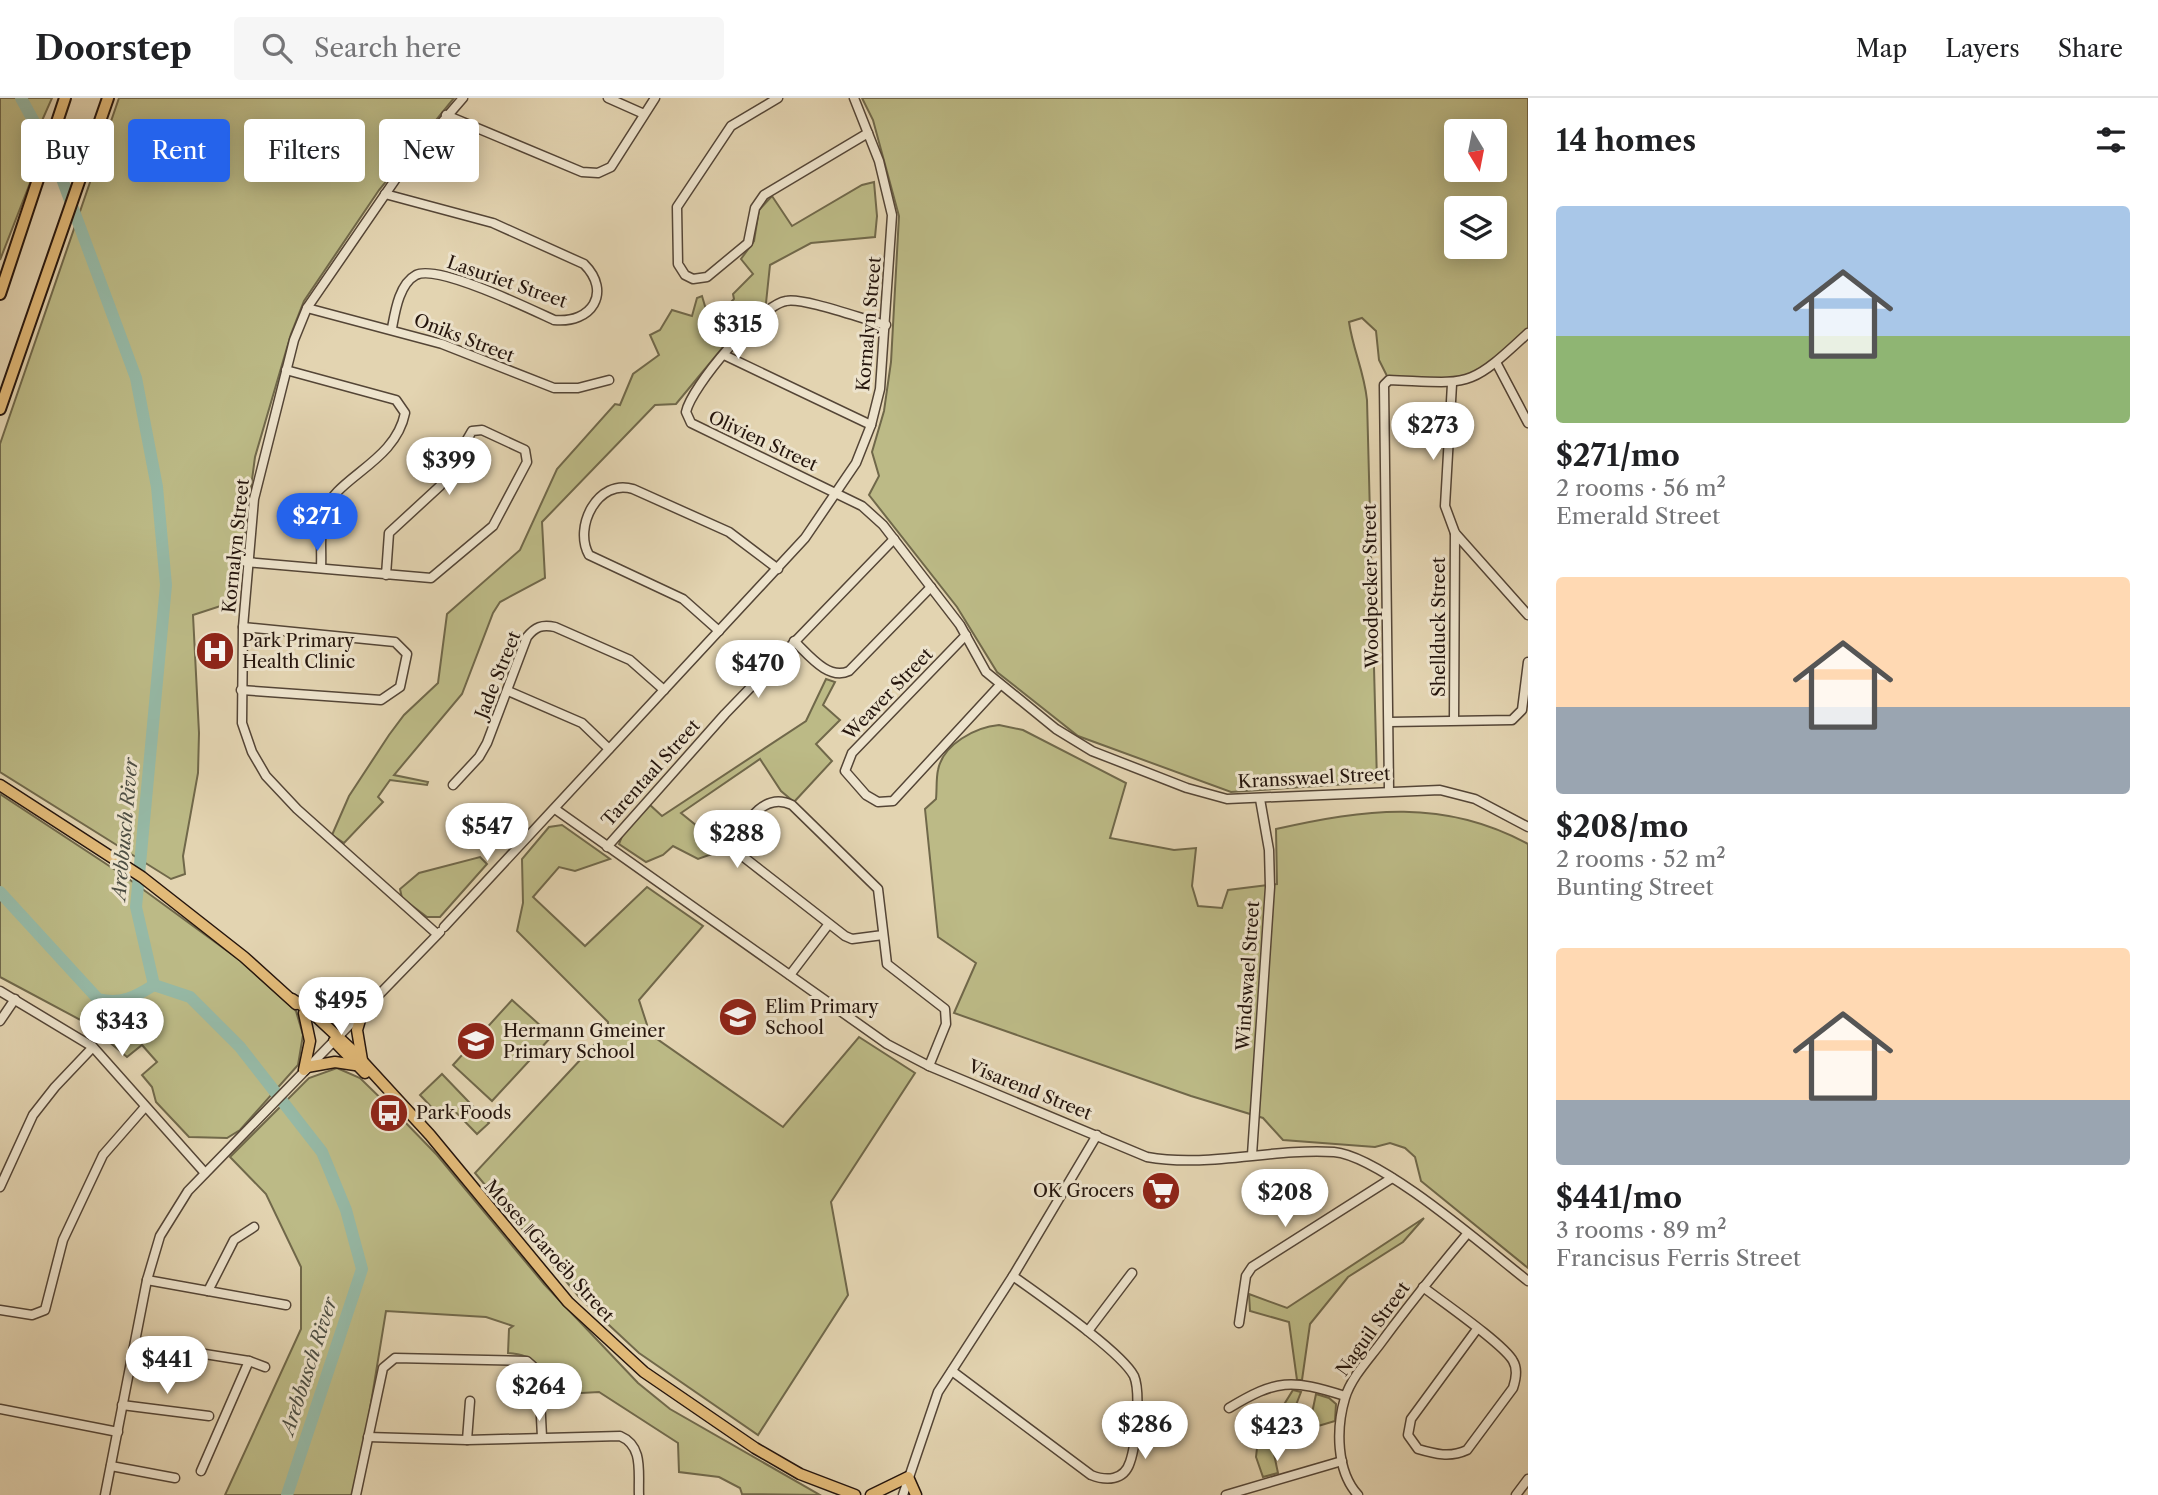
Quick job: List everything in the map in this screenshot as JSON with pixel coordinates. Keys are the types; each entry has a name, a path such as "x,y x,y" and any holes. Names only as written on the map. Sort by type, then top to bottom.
{"highway":[{"path":"0,294 57,130 65,98"},
{"path":"0,409 108,98"}],"main road":[{"name":"Moses ǁGaroëb Street","path":"0,785 142,877 201,921 307,1012 430,1135 440,1151 568,1302 644,1372 719,1426 835,1494"},
{"path":"366,1007 357,1038 360,1064 335,1062 305,1069 310,1041 307,1012 338,1013 366,1007"},
{"path":"871,1495 908,1477 916,1495"},
{"name":"Moses ǁGaroëb Street","path":"815,1481 855,1495"}],"street":[{"name":"Kornalyn Street","path":"441,931 275,787 252,752 243,731 241,690 246,562 263,456 286,370 307,308 385,194 446,115 463,98"},
{"path":"608,98 644,114"},
{"path":"446,115 590,174 611,167 655,98"},
{"path":"778,98 731,126 677,207 678,264 685,275 693,279 707,276 748,243 755,208 764,195 868,133"},
{"name":"Kornalyn Street","path":"105,1495 147,1280 155,1249 168,1220 205,1172 441,931 778,569 838,493 856,463 871,425 880,389 892,215 879,160 854,98"},
{"name":"Lasuriet Street","path":"385,194 481,219 573,258 590,269 596,288 591,311 584,317 565,321 554,320 468,283 425,273 411,279 401,294 392,328"},
{"name":"Olivien Street","path":"838,493 699,429 691,423 686,412 688,404 724,355 766,309 787,300 886,325"},
{"name":"Oniks Street","path":"307,308 392,328 443,344 554,388 578,388 610,380"},
{"path":"1528,333 1497,364 1475,378 1452,384 1445,506 1455,533 1528,615"},
{"path":"724,355 871,425"},
{"path":"1497,364 1528,423"},
{"path":"286,370 396,400 405,412 386,450 334,496 325,510 321,568"},
{"name":"Woodpecker Street","path":"1389,790 1385,383 1389,380 1452,384"},
{"path":"246,562 386,575 427,578 435,576 487,533 497,521 527,462 525,450 482,430 472,431 440,486 389,533 386,575"},
{"path":"719,631 683,600 589,555 584,546 582,527 600,495 623,486 634,489 729,532 778,569"},
{"name":"Kransswael Street","path":"838,493 862,506 894,539 966,635 986,671 1056,729 1092,751 1187,788 1227,799 1389,790 1455,792 1528,827"},
{"name":"Shellduck Street","path":"1454,720 1455,533"},
{"name":"Tarentaal Street","path":"607,847 794,641 894,539"},
{"path":"794,641 828,672 842,674 849,671 931,587"},
{"name":"Jade Street","path":"453,785 480,757 527,637 534,629 545,625 630,660 664,690"},
{"path":"241,690 381,700 400,687 407,654 395,642 243,627"},
{"name":"Weaver Street","path":"966,635 852,753 845,771 849,778 878,802 893,801 1000,685"},
{"path":"1390,722 1512,720 1522,710 1528,662"},
{"path":"508,691 582,723 609,749"},
{"name":"Windswael Street","path":"1252,1156 1270,887 1269,850 1260,799"},
{"path":"883,935 852,939 828,925 738,850 737,840 741,830 765,804 782,800 792,805 872,881 878,889 883,935 885,958 892,970 945,1009 946,1024 929,1066"},
{"name":"Visarend Street","path":"555,809 887,1044 929,1066 1147,1157 1162,1160 1335,1152 1358,1157 1392,1178 1528,1281"},
{"path":"790,975 828,925"},
{"path":"0,991 93,1047 205,1172"},
{"path":"0,1021 15,999"},
{"path":"0,1187 33,1115 93,1047"},
{"path":"0,1310 32,1315 45,1310 63,1240 98,1166 116,1138 145,1107"},
{"path":"903,1495 930,1408 1097,1135"},
{"path":"1239,1323 1246,1276 1252,1267 1392,1178"},
{"path":"208,1291 234,1240 254,1227"},
{"name":"Naguil Street","path":"1358,1495 1350,1485 1342,1461 1340,1427 1345,1396 1367,1361 1466,1234"},
{"path":"1088,1331 1132,1273"},
{"path":"952,1371 1063,1457 1091,1475 1111,1479 1122,1475 1130,1463 1137,1387 1129,1370 1088,1331 1013,1276"},
{"path":"147,1280 286,1305"},
{"path":"1423,1287 1477,1329 1512,1359 1516,1377 1513,1388 1467,1450 1456,1455 1446,1455 1418,1449 1408,1435 1411,1419 1477,1329"},
{"path":"135,1343 249,1361 265,1367"},
{"path":"356,1495 383,1368 395,1358 407,1356 527,1361 533,1365 539,1378 542,1437"},
{"path":"201,1471 249,1361"},
{"path":"1229,1408 1261,1389 1282,1384 1345,1396"},
{"path":"467,1440 470,1401"},
{"path":"122,1405 209,1416"},
{"path":"0,1409 118,1432"},
{"path":"368,1437 467,1440 620,1436 628,1439 638,1455 639,1495"},
{"path":"1226,1495 1342,1461"},
{"path":"111,1466 175,1478"},
{"path":"1516,1495 1528,1479"}],"shaded area":[{"path":"0,98 52,98 43,119 21,119 21,182 30,182 0,260"},
{"path":"119,98 454,98 437,119 379,119 379,182 386,182 304,301 291,334 255,457 236,601 193,615 199,733 198,773 183,856 185,874 171,879 0,772 0,444 90,182 114,182 114,119 112,119"},
{"path":"862,98 1528,98 1528,333 1475,378 1389,380 1379,360 1376,331 1362,318 1349,322 1367,400 1377,782 1231,792 1078,736 997,672 957,607 869,495 879,476 872,452 884,411 891,362 899,216 873,120"},
{"path":"874,182 877,216 875,237 811,243 770,265 766,303 724,346 676,404 655,405 542,522 545,578 500,602 493,613 462,694 394,775 428,782 427,785 390,780 378,797 383,802 344,843 332,835 349,796 389,735 404,715 438,683 447,614 520,550 557,469 615,404 620,405 633,374 659,355 650,335 660,330 672,310 692,316 697,298 702,296 710,323 734,299 733,294 753,274 741,259 754,241 759,210 772,196 792,226 862,185"},
{"path":"826,679 835,682 823,705 840,720 816,744 832,761 794,802 781,791 760,759 681,813 718,843 715,853 698,859 673,846 663,855 646,862 619,844 623,834 650,805 662,816 806,721"},
{"path":"999,725 1023,730 1126,783 1110,838 1174,850 1196,848 1192,886 1198,906 1222,908 1228,890 1277,884 1276,829 1309,822 1373,813 1435,814 1466,819 1497,829 1528,844 1528,1268 1421,1181 1415,1157 1405,1148 1390,1143 1375,1147 1283,1140 1263,1118 1191,1096 954,1013 976,963 938,937 925,809 936,799 938,770 946,752 971,733"},
{"path":"0,794 126,877 241,961 296,1011 303,1035 298,1065 240,1130 227,1138 189,1137 156,1102 152,1087 142,1075 157,1062 142,1045 127,1057 88,1024 0,977"},
{"path":"562,825 610,859 575,871 559,867 533,897 585,946 647,887 703,926 639,1000 650,1034 783,1127 859,1037 915,1073 831,1202 848,1295 758,1435 639,1353 580,1298 475,1173 608,1030 608,1022 517,931 523,903 522,859 549,827"},
{"path":"480,857 487,864 440,917 427,917 402,898 400,889 419,873"},
{"path":"512,1000 552,1036 492,1101 453,1065"},
{"path":"337,1068 360,1078 437,1155 544,1284 638,1383 670,1409 820,1495 742,1494 740,1488 719,1477 679,1472 678,1443 599,1392 546,1395 543,1377 537,1365 526,1357 508,1353 509,1329 513,1326 486,1317 386,1311 356,1495 225,1495 301,1329 301,1267 266,1194 230,1157 309,1078"},
{"path":"442,1074 489,1123 477,1134 447,1103 436,1112 420,1095"},
{"path":"1424,1218 1403,1242 1348,1277 1310,1324 1302,1380 1297,1380 1289,1322 1250,1311 1249,1294 1287,1308"},
{"path":"1293,1390 1301,1392 1291,1418 1311,1418 1316,1394 1329,1398 1336,1404 1335,1421 1271,1440 1278,1473 1263,1477 1256,1457 1257,1448"}],"waterway":[{"name":"Arebbusch River","path":"21,98 55,160 136,378 157,487 166,585 136,907 154,985 190,997 240,1047 322,1152 346,1210 362,1269 287,1495"},
{"path":"0,892 98,999 128,999 154,985"}],"place":[{"name":"Park Primary Health Clinic","path":"215,651"},
{"name":"Elim Primary School","path":"738,1017"},
{"name":"Hermann Gmeiner Primary School","path":"476,1041"},
{"name":"Park Foods","path":"389,1113"},
{"name":"OK Grocers","path":"1161,1191"}]}
